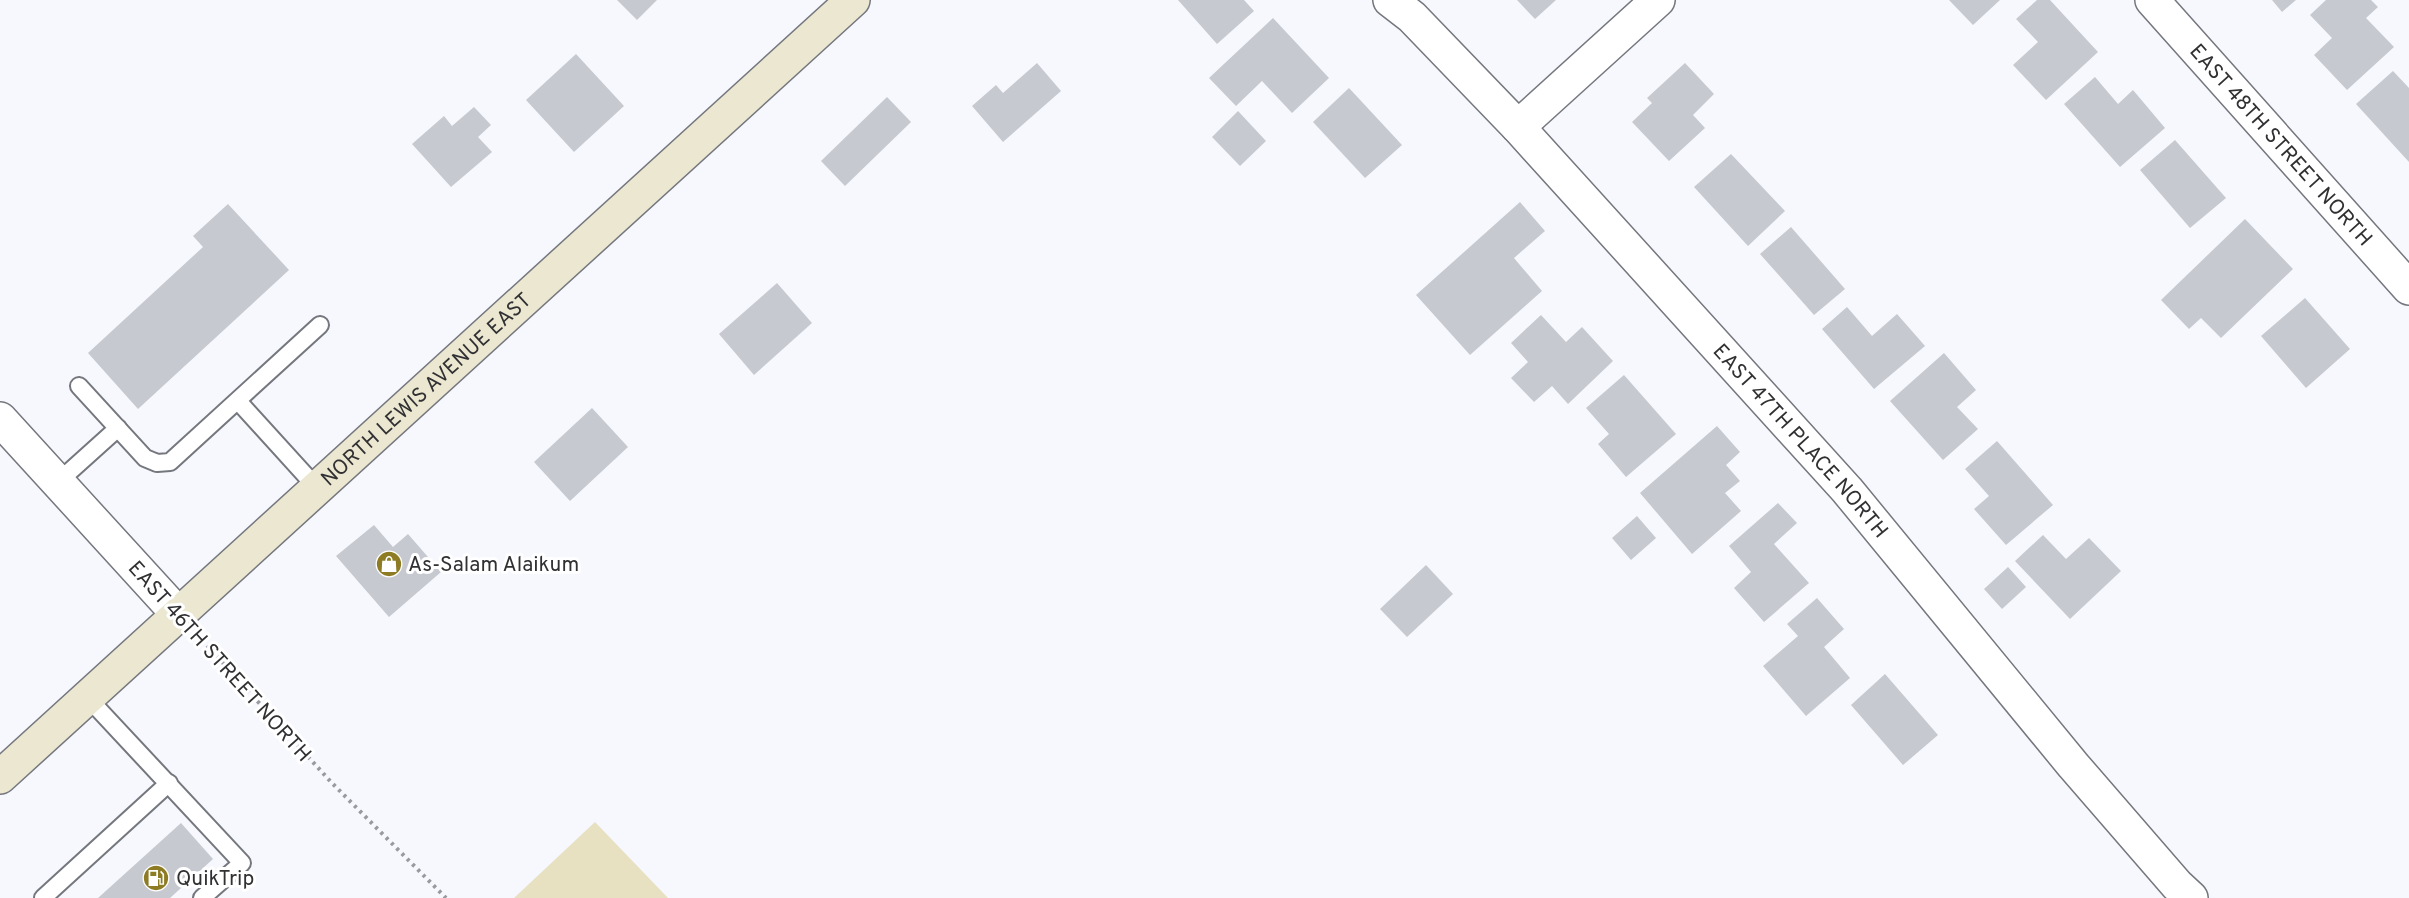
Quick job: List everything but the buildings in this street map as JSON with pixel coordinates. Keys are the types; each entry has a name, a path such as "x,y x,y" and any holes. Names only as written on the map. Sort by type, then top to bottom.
{"main road":[{"name":"NORTH LEWIS AVENUE EAST","path":"0,777 853,0"}],"street":[{"name":"EAST 47TH PLACE NORTH","path":"1390,0 1412,17 1518,127 1847,490 2073,765 2191,898"},
{"path":"1518,127 1658,0"},
{"name":"EAST 48TH STREET NORTH","path":"2152,0 2409,288"},
{"name":"EAST 46TH STREET NORTH","path":"0,419 179,615"}],"lane":[{"path":"79,386 145,458 157,463 170,462 320,325"},
{"path":"238,401 317,488"},
{"path":"58,482 118,428"},
{"path":"88,698 242,863 202,898"},
{"path":"43,898 169,783"}],"path":[{"name":"EAST 46TH STREET NORTH","path":"179,615 331,782 446,898"}],"shaded area":[{"path":"595,822 668,898 514,898"}],"place":[{"name":"As-Salam Alaikum","path":"389,564"},
{"name":"QuikTrip","path":"156,878"}]}
